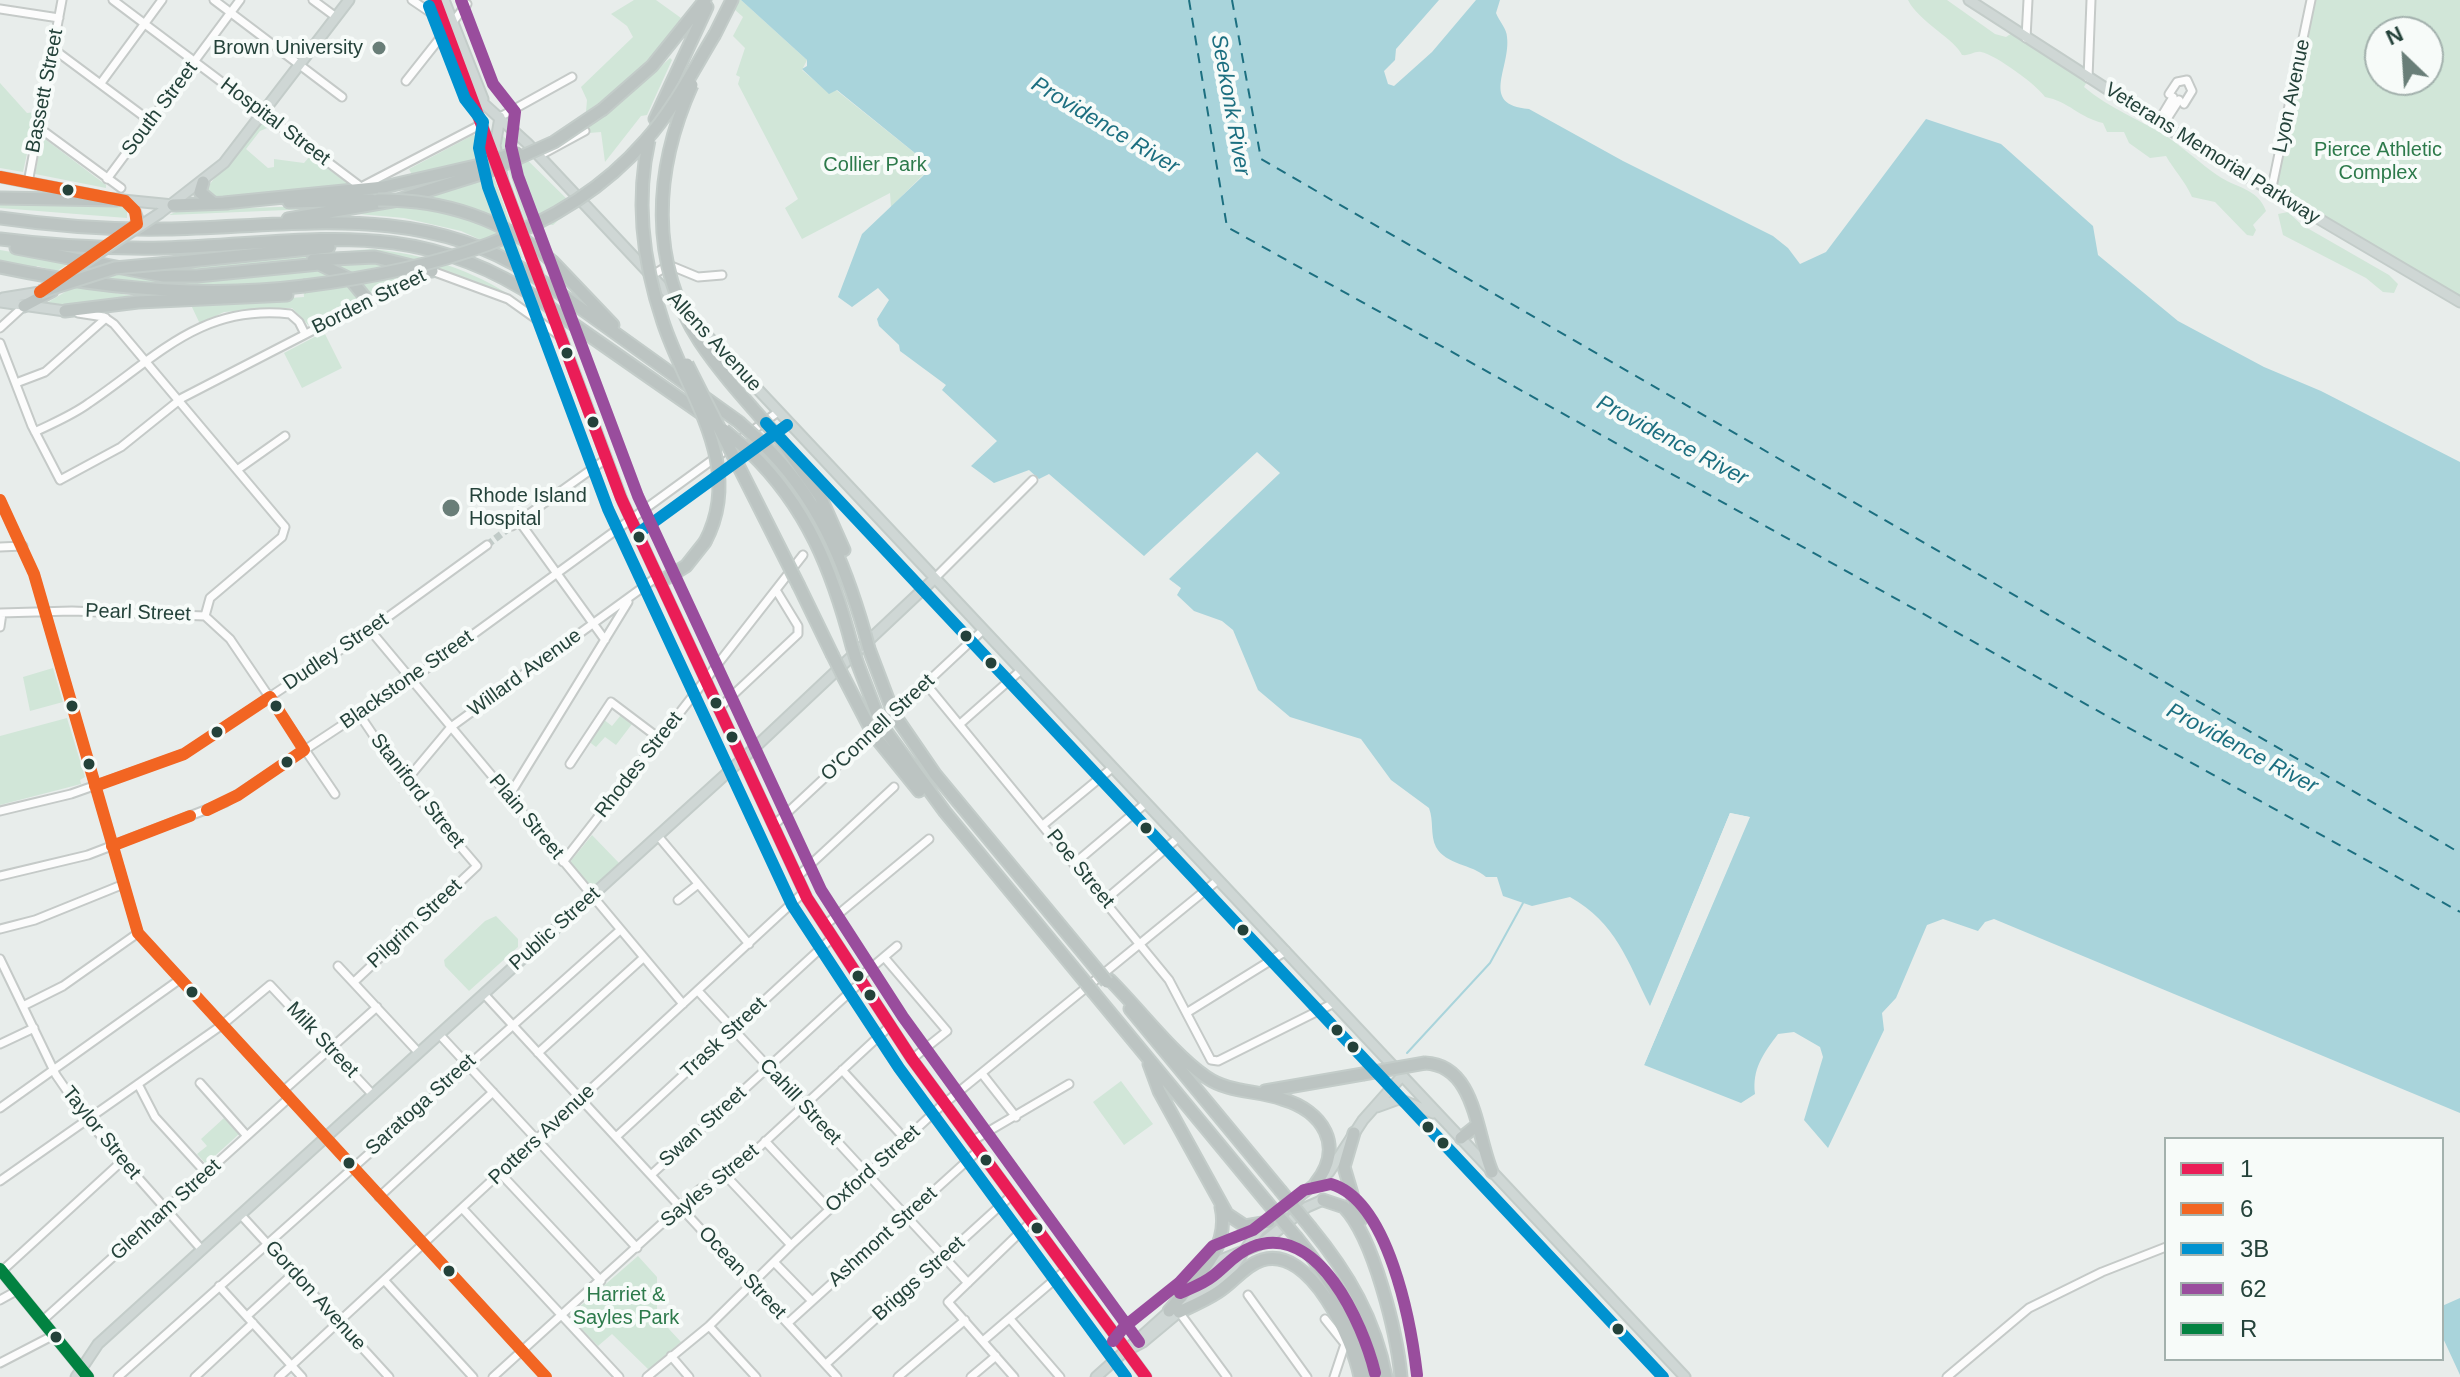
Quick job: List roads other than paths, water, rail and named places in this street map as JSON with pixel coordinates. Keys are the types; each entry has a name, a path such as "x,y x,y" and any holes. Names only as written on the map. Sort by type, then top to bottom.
{"highway":[{"path":"659,580 686,566 705,542 719,503 718,458 656,298 646,258 641,208 643,168 655,119 694,22 707,0"},
{"path":"732,0 678,116 666,155 661,206 664,248 674,288 696,335 782,442 830,516 846,555 869,649 898,720 935,774 1311,1228 1360,1299 1376,1337 1386,1377"},
{"path":"228,227 379,205 554,142 603,109 644,74 694,22"},
{"path":"65,311 124,303 254,299 430,263 489,244 554,213 598,185 657,127 715,34"},
{"path":"316,198 486,168"},
{"path":"203,182 200,192 219,203"},
{"path":"0,198 121,197"},
{"path":"173,205 316,198 397,200 457,209 512,232 553,262 630,343"},
{"path":"0,218 122,229 362,223 404,225 465,240 551,287 739,422 762,443 817,511 841,557 854,593"},
{"path":"0,242 123,248 394,241 443,251 476,262 540,300 724,430 750,452 787,493 819,544 834,582 878,729"},
{"path":"24,306 75,279 119,267 394,241"},
{"path":"0,242 164,276 209,275 366,257 432,271"},
{"path":"285,265 312,264 332,268 355,283 368,301"},
{"path":"0,267 153,290 304,290"},
{"path":"656,298 844,678 878,729 945,812 1297,1238 1344,1304 1360,1342 1368,1377"},
{"path":"106,318 124,303"},
{"path":"1109,981 1200,1072 1215,1082 1240,1091 1292,1102 1321,1126 1331,1153 1326,1171 1316,1183"},
{"path":"1147,1057 1159,1091 1227,1214 1239,1224 1255,1226 1269,1222"},
{"path":"1240,1091 1279,1089 1425,1063 1445,1067 1459,1078 1469,1097 1492,1172"},
{"path":"1461,1138 1476,1126"},
{"path":"1354,1133 1344,1170 1393,1328 1401,1377"},
{"path":"1174,1311 1219,1245 1223,1222 1216,1195"},
{"path":"1323,1200 1344,1207 1364,1241"},
{"path":"1174,1311 1219,1292 1257,1262 1283,1260 1299,1268 1335,1312 1351,1342 1360,1377"}],"main road":[{"path":"0,300 47,292 203,182 235,149 349,0"},
{"path":"435,0 487,105"},
{"path":"444,0 448,25 480,125 500,171 606,459 741,760 804,892 912,1059 1146,1377"},
{"name":"Veterans Memorial Parkway","path":"1969,0 2271,192 2460,302"},
{"name":"Allens Avenue","path":"464,79 471,91 539,156 1685,1377"},
{"path":"500,117 495,146 500,171"},
{"path":"151,204 183,190 235,149"},
{"path":"0,177 151,204 173,205"},
{"path":"121,197 135,211 137,224 130,231"},
{"path":"0,300 65,311"},
{"name":"Public Street","path":"82,1374 98,1344 658,836 934,579"},
{"path":"1244,1250 1269,1222 1333,1168 1368,1114 1402,1076"},
{"path":"1368,1114 1388,1101 1399,1099 1442,1118"},
{"path":"1096,1377 1174,1311 1220,1261 1261,1244 1307,1207 1323,1200"},
{"path":"1,1270 82,1374"}],"street":[{"name":"Bassett Street","path":"28,183 62,0"},
{"name":"Hospital Street","path":"113,0 361,187 480,125"},
{"path":"101,83 162,0"},
{"path":"214,0 342,97"},
{"name":"South Street","path":"107,179 240,0"},
{"path":"313,0 336,17"},
{"path":"2026,38 2028,0"},
{"path":"2088,78 2091,0"},
{"name":"Lyon Avenue","path":"2271,192 2311,0"},
{"path":"416,1 448,25"},
{"path":"406,81 467,4"},
{"path":"0,9 59,18"},
{"path":"52,48 150,121"},
{"path":"500,117 572,77"},
{"path":"2161,124 2177,99"},
{"path":"38,127 107,179 121,197"},
{"path":"539,156 585,131"},
{"path":"651,276 669,265 698,277 722,275"},
{"name":"Borden Street","path":"35,432 60,480 121,447 179,401 368,301 432,271 508,299 560,336"},
{"path":"0,328 24,306"},
{"path":"65,311 106,318 237,470 285,436"},
{"path":"0,343 35,432 89,404 144,360 228,316 290,314 305,334"},
{"path":"16,383 45,372 106,318"},
{"name":"Blackstone Street","path":"0,876 112,846 226,802 412,679 778,412"},
{"path":"605,640 557,573 516,524 606,459"},
{"name":"Pearl Street","path":"1,613 205,616 210,598 285,532 237,470"},
{"name":"Public Street","path":"934,579 1033,480"},
{"path":"0,500 23,546 138,933 546,1377"},
{"name":"Dudley Street","path":"0,811 95,786 184,754 370,630 487,545"},
{"path":"0,547 23,546"},
{"name":"Rhodes Street","path":"563,862 803,555"},
{"name":"Willard Avenue","path":"405,782 451,727 659,580"},
{"path":"718,709 796,636 798,626 776,590"},
{"path":"509,796 631,597"},
{"path":"0,627 1,613"},
{"path":"205,616 230,639 335,794"},
{"name":"Plain Street","path":"370,630 642,959 683,1004"},
{"name":"O'Connell Street","path":"773,826 983,630"},
{"path":"960,724 1020,671"},
{"name":"Poe Street","path":"926,684 1172,983 1210,1059 1218,1061 1334,1003"},
{"path":"570,764 611,702 660,739"},
{"name":"Staniford Street","path":"359,714 405,782 477,866"},
{"path":"1043,825 1112,768"},
{"path":"797,877 894,787"},
{"path":"1075,863 1146,803"},
{"path":"658,836 749,944"},
{"path":"1105,900 1179,837"},
{"path":"824,926 929,839"},
{"name":"Pilgrim Street","path":"354,982 477,866"},
{"name":"Oxford Street","path":"647,1377 709,1326 829,1209 945,1104 1218,880"},
{"path":"0,929 35,920 124,884"},
{"path":"678,900 697,885"},
{"name":"Potters Avenue","path":"279,1377 804,892"},
{"name":"Saratoga Street","path":"118,1377 619,931"},
{"path":"23,1006 63,986 138,933"},
{"name":"Trask Street","path":"616,1137 832,938"},
{"name":"Swan Street","path":"651,1175 897,946"},
{"path":"1188,1012 1286,951"},
{"path":"884,957 947,1031 912,1059"},
{"path":"538,1053 642,959"},
{"name":"Taylor Street","path":"1,964 53,1070 87,1120 202,1250"},
{"path":"338,966 419,1053"},
{"path":"0,1108 179,980"},
{"name":"Milk Street","path":"222,1025 270,985 373,1095"},
{"name":"Cahill Street","path":"698,991 968,1283"},
{"name":"Ocean Street","path":"484,994 837,1377"},
{"path":"283,1091 377,1007"},
{"path":"0,1181 222,1025"},
{"name":"Sayles Street","path":"493,1377 700,1189 727,1177 890,1026"},
{"path":"0,1044 34,1028"},
{"path":"439,1034 637,1248"},
{"path":"842,1070 906,1140"},
{"path":"983,1075 1016,1117"},
{"path":"200,1083 247,1136"},
{"path":"138,1084 155,1117 206,1173"},
{"path":"972,1141 1069,1084"},
{"path":"379,1197 493,1092"},
{"name":"Glenham Street","path":"42,1321 289,1098"},
{"path":"765,1141 829,1209"},
{"name":"Ashmont Street","path":"788,1323 979,1150"},
{"path":"1,1270 121,1162"},
{"path":"500,1173 601,1281"},
{"path":"727,1177 791,1245"},
{"name":"Briggs Street","path":"826,1364 1013,1194"},
{"path":"462,1208 619,1377"},
{"name":"Gordon Avenue","path":"241,1215 389,1377"},
{"path":"1014,1377 948,1302 1033,1220"},
{"path":"1947,1377 2029,1308 2093,1276 2164,1248"},
{"path":"774,1262 812,1301"},
{"path":"983,1341 1067,1269"},
{"path":"247,1316 294,1273"},
{"path":"384,1280 473,1377"},
{"path":"219,1286 302,1377"},
{"path":"0,1300 18,1290"},
{"path":"1248,1295 1307,1377"},
{"path":"1174,1311 1227,1377"},
{"path":"1010,1319 1060,1377"},
{"path":"1325,1319 1345,1344 1334,1377"},
{"path":"898,1377 965,1320"},
{"path":"195,1377 253,1323"},
{"path":"709,1326 756,1377"},
{"path":"0,1363 54,1335"},
{"path":"671,1356 689,1377"},
{"path":"971,1377 996,1356"}],"water":[{"path":"741,0 1439,0 1396,49 1395,60 1384,71 1388,84 1394,86 1432,52 1476,0 1500,0 1496,13 1507,37 1501,83 1505,100 1514,106 1529,109 1623,161 1773,236 1788,248 1800,264 1826,252 1926,119 2001,144 2093,226 2098,255 2178,321 2264,367 2321,391 2460,462 2460,1113 1994,919 1985,922 1978,931 1943,919 1927,925 1896,998 1882,1013 1884,1030 1828,1148 1804,1120 1823,1057 1820,1047 1794,1032 1778,1034 1760,1062 1755,1077 1755,1094 1741,1103 1644,1065 1749,817 1730,813 1650,1006 1619,944 1586,907 1570,897 1532,906 1503,896 1497,877 1486,877 1440,853 1434,842 1429,808 1391,780 1361,739 1290,717 1258,690 1233,630 1222,621 1194,611 1177,595 1181,588 1169,579 1280,473 1257,452 1144,556 1049,474 1039,479 1029,470 994,483 971,466 997,441 942,390 946,385 900,351 899,345 879,326 877,319 889,300 878,288 852,307 838,297 862,234 923,176 928,170 926,162 837,90 829,94 802,69 807,66 807,60"},
{"path":"2460,1298 2460,1375 2444,1340 2444,1305"}],"waterway":[{"path":"1407,1053 1490,963 1523,903"}],"tunnel":[{"path":"487,545 512,526"}],"place":[{"name":"Brown University","path":"379,48"},
{"name":"Rhode Island Hospital","path":"451,508"}],"water label":[{"name":"Seekonk River","path":"1230,105"},
{"name":"Providence River","path":"1105,126"},
{"name":"Providence River","path":"1672,441"},
{"name":"Providence River","path":"2242,749"}],"park label":[{"name":"Pierce Athletic Complex","path":"2378,162"},
{"name":"Collier Park","path":"875,165"},
{"name":"Harriet & Sayles Park","path":"626,1306"}]}
